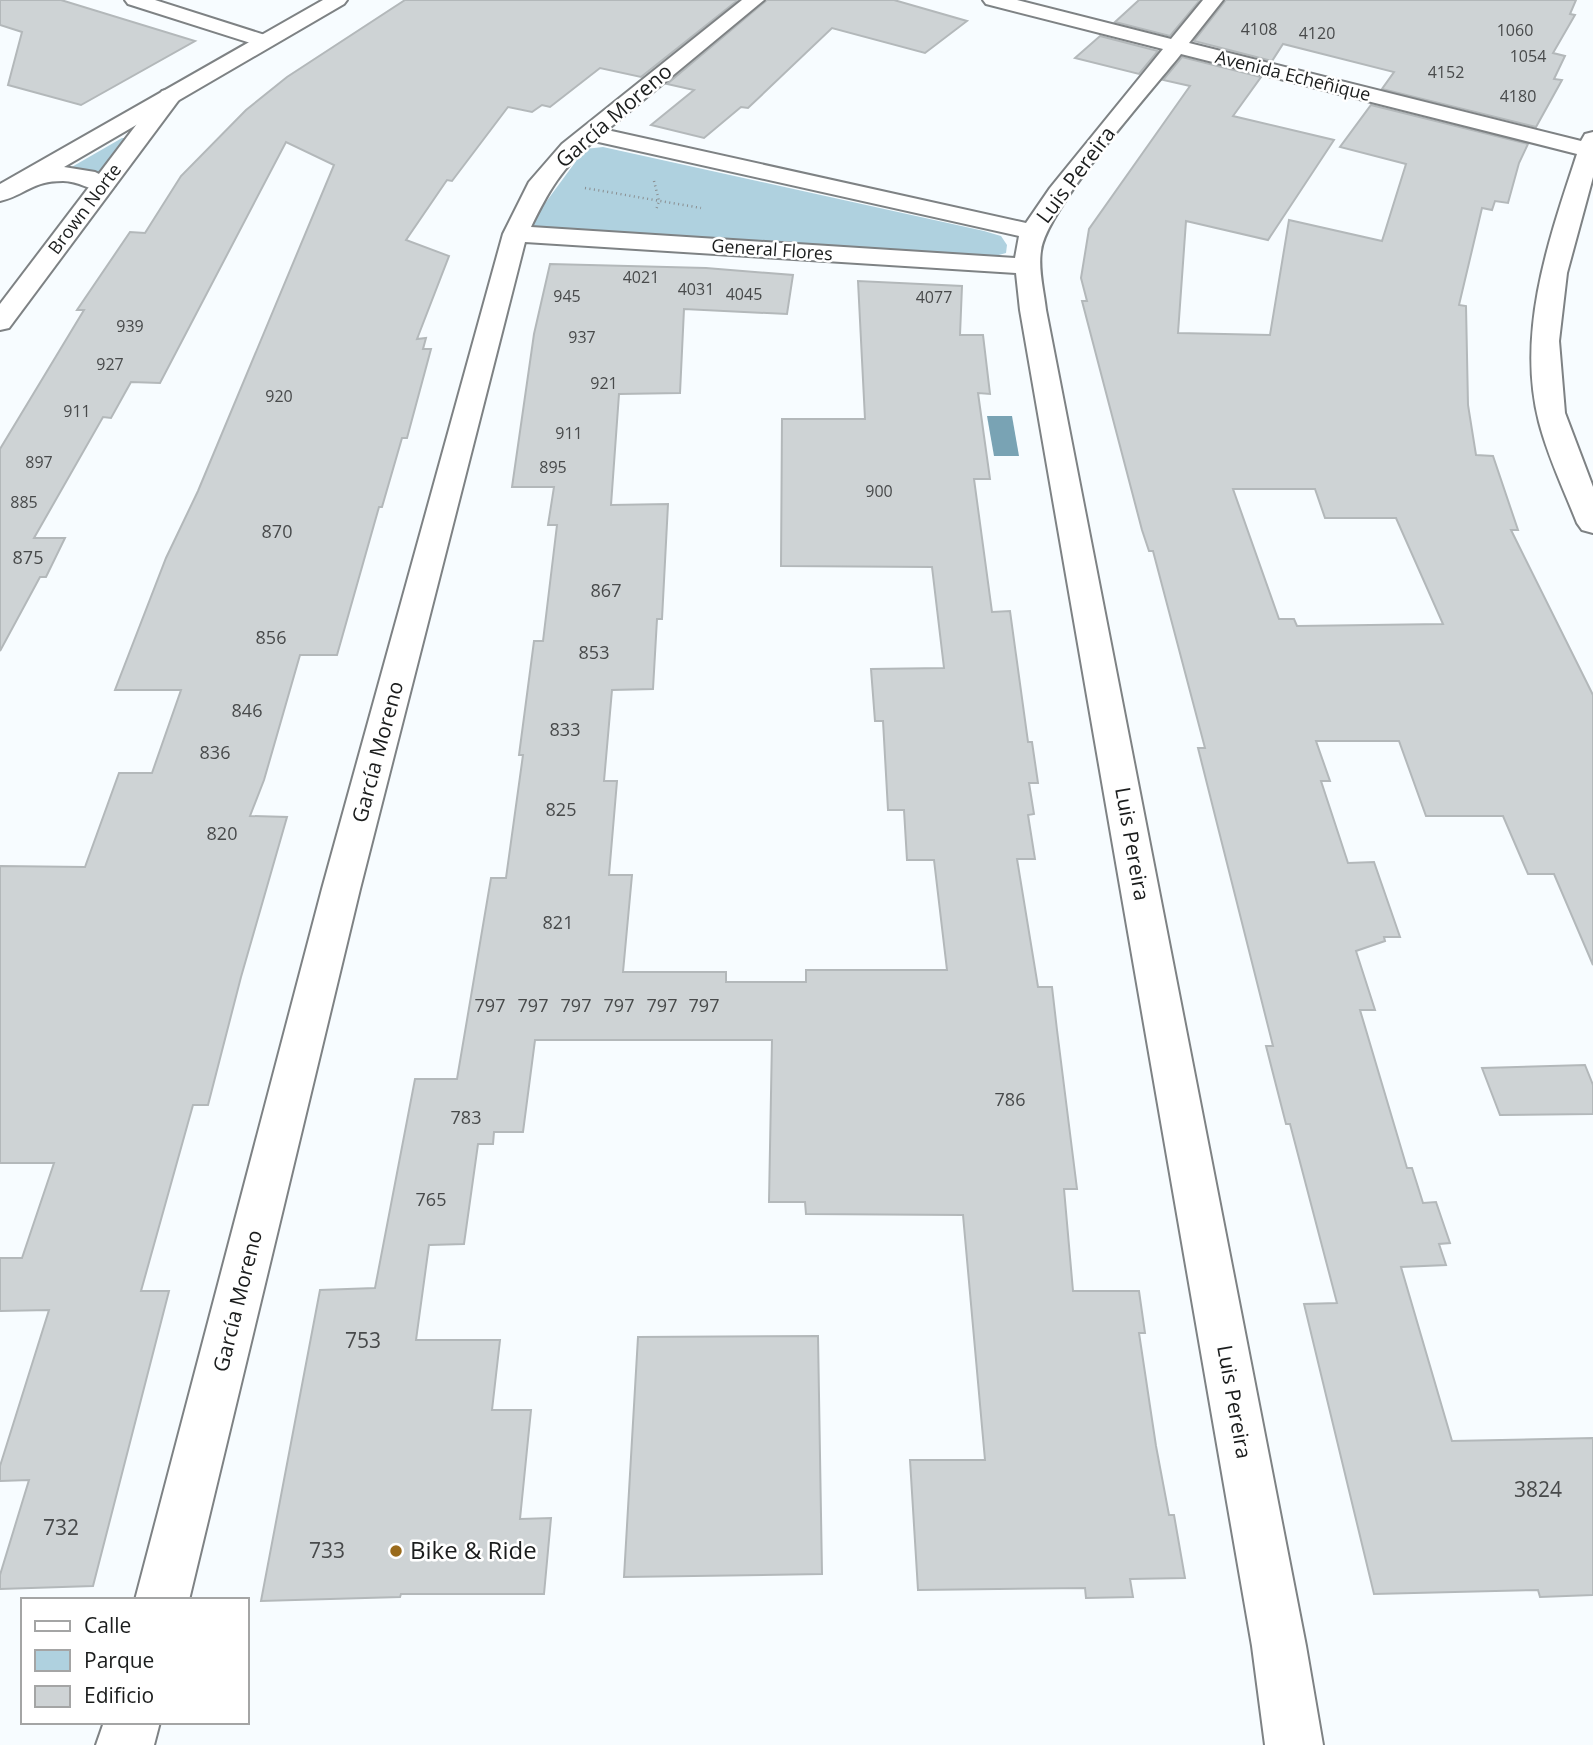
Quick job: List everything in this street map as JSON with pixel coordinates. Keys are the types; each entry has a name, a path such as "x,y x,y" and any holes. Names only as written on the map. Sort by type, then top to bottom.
{"street":[{"path":"135,0 264,41"},
{"path":"0,194 33,178 337,0"},
{"name":"García Moreno","path":"163,1598 341,890 515,234 541,182 588,133 754,0"},
{"name":"Avenida Echeñique","path":"993,0 1592,147"},
{"name":"Luis Pereira","path":"1213,0 1058,193 1031,249 1033,310 1279,1646 1294,1745"},
{"name":"Brown Norte","path":"0,322 170,96"},
{"path":"588,133 1031,249"},
{"path":"1592,147 1555,262 1546,320 1551,414 1593,523"},
{"path":"33,178 72,174 96,179 103,185"},
{"name":"General Flores","path":"515,234 640,242 1031,249"},
{"path":"125,1745 131,1724"}],"path":[{"path":"640,242 659,201 649,167 653,148"},
{"path":"541,182 712,210"}],"green space":[{"path":"125,138 98,174 70,168"},
{"path":"603,147 984,231 1001,236 1007,245 1006,253 988,258 544,230 529,225 585,149"}],"shaded area":[{"path":"987,416 1012,416 1019,456 994,456"}],"building":[{"path":"0,0 61,0 195,41 81,105 8,85 22,32 0,25"},
{"path":"405,0 738,0 641,77 600,68 550,107 542,105 532,112 508,107 452,181 447,180 406,240 449,256 417,339 426,338 423,349 431,349 407,438 402,438 382,507 379,507 337,655 300,655 264,780 250,816 287,817 208,1105 193,1105 141,1291 169,1291 93,1586 0,1589 0,1575 29,1480 0,1481 0,1466 49,1310 0,1311 0,1258 22,1258 54,1163 0,1163 0,866 85,867 119,773 152,773 181,690 115,690 166,558 198,491 334,165 286,142 160,383 131,382 111,418 103,417 34,538 65,538 46,577 40,577 0,651 0,449 84,310 77,310 130,232 145,233 181,176 246,110 287,77"},
{"path":"767,0 894,0 967,21 925,53 832,28 748,108 741,107 704,138 651,125 694,90 667,84"},
{"path":"1139,0 1200,0 1170,36 1115,22"},
{"path":"1226,0 1576,0 1570,14 1575,15 1553,53 1565,56 1554,79 1562,80 1536,127 1382,89 1394,72 1283,44 1272,61 1194,41"},
{"path":"1100,36 1158,51 1139,74 1075,58"},
{"path":"1182,57 1261,77 1233,116 1334,140 1268,240 1186,221 1178,333 1270,335 1289,220 1382,241 1406,164 1340,147 1371,105 1528,144 1519,163 1508,203 1495,201 1492,210 1482,208 1459,305 1466,306 1468,405 1476,455 1493,456 1518,530 1511,530 1593,695 1593,965 1554,874 1528,874 1503,816 1426,816 1399,741 1316,741 1330,781 1321,781 1348,863 1374,862 1400,937 1384,937 1385,941 1356,951 1375,1010 1360,1010 1407,1168 1412,1168 1423,1203 1436,1202 1450,1243 1439,1244 1446,1265 1401,1267 1452,1441 1593,1438 1593,1595 1540,1597 1538,1590 1374,1594 1304,1304 1337,1303 1290,1124 1286,1124 1266,1046 1273,1046 1198,748 1205,748 1153,551 1149,551 1142,530 1082,301 1087,301 1081,278 1089,229 1190,86 1163,80","holes":["1233,489 1315,489 1325,518 1396,518 1443,624 1297,626 1294,619 1279,619"]},
{"path":"550,264 706,268 793,275 787,314 684,309 680,393 619,394 611,505 668,504 662,619 657,619 653,689 612,690 604,781 617,781 609,875 632,875 623,972 726,972 726,982 806,982 806,970 947,970 934,860 907,860 904,810 888,810 883,721 875,721 871,669 944,668 932,567 781,566 782,419 865,419 858,281 962,286 960,335 983,335 990,394 978,393 990,479 974,479 992,612 1010,611 1028,742 1032,742 1038,783 1029,783 1034,814 1028,815 1035,859 1017,859 1038,987 1052,987 1077,1189 1064,1189 1073,1291 1139,1291 1145,1333 1139,1333 1156,1446 1169,1515 1174,1515 1185,1578 1130,1579 1133,1597 1086,1598 1085,1588 918,1590 910,1460 985,1460 963,1215 806,1214 805,1202 769,1202 772,1040 535,1040 523,1132 494,1132 493,1144 478,1144 464,1244 429,1245 416,1340 500,1340 492,1410 531,1410 520,1519 551,1518 544,1594 401,1594 400,1597 261,1601 320,1290 375,1288 415,1079 457,1079 491,878 506,878 523,755 519,755 534,641 543,641 557,525 548,525 554,487 512,487 534,334"},
{"path":"1585,1065 1593,1085 1593,1114 1500,1115 1482,1068"},
{"path":"818,1336 822,1574 624,1577 638,1337"}],"place":[{"name":"Bike & Ride","path":"396,1551"}]}
